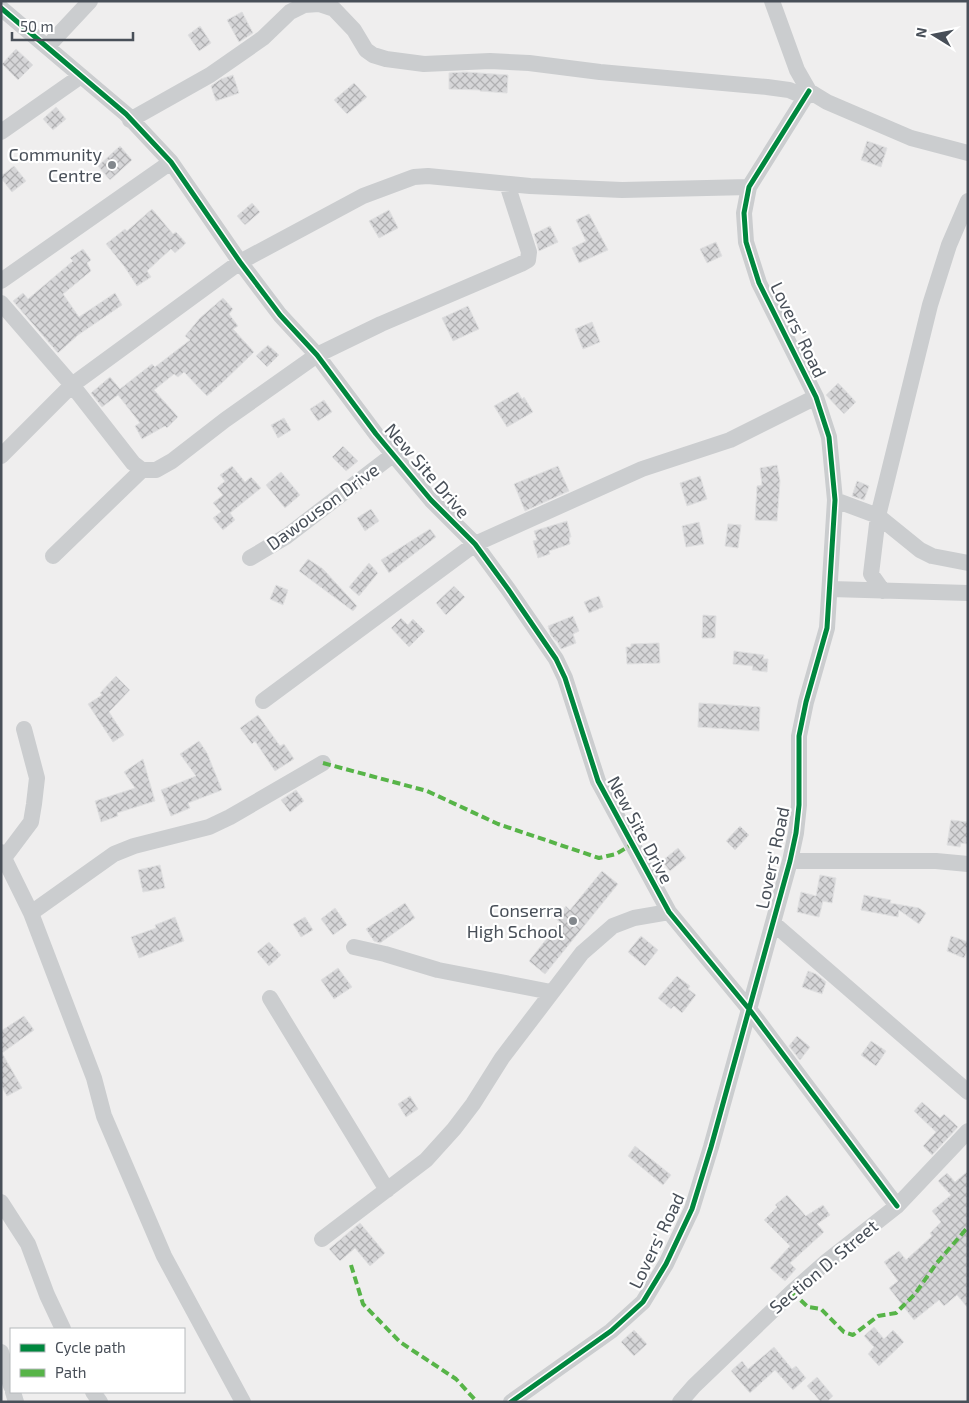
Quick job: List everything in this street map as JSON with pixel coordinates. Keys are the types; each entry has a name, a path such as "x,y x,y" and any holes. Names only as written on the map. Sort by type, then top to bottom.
{"street":[{"path":"47,47 90,1"},
{"path":"772,1 807,94"},
{"path":"130,120 210,75 263,38 284,7 319,4 334,9 354,30 366,50 373,55 386,59 424,64 490,61 530,63 600,72 789,90 807,94 911,138 968,153"},
{"name":"New Site Drive","path":"1,8 130,120 171,162 240,262 280,315 317,355 376,434 431,500 475,544 556,659 565,678 598,781 669,912 749,1009 897,1206"},
{"path":"1,132 81,76"},
{"name":"Lovers' Road","path":"511,1402 611,1331 643,1302 666,1264 692,1209 790,861 799,805 799,736 806,702 827,628 834,500 829,437 816,397 759,283 746,242 744,213 749,187 807,94"},
{"path":"1,281 171,162"},
{"path":"1,456 72,385 240,262 363,196 414,177 428,176 507,184 622,190 749,187"},
{"path":"1,303 72,385 133,463 142,470 156,470 172,461 225,420 317,355 380,324 528,260 529,252 507,184"},
{"path":"883,591 871,574 878,516 930,305 949,245 968,201"},
{"path":"263,701 475,544 642,469 730,440 816,397"},
{"name":"Dawouson Drive","path":"250,558 287,536 394,454"},
{"path":"52,556 142,470"},
{"path":"834,500 878,516 920,550 932,556 968,563"},
{"path":"830,589 968,593"},
{"path":"24,728 37,778 34,804 31,822 3,855 31,913 94,1078 104,1116 164,1256 243,1402"},
{"path":"31,913 114,854 134,846 209,827 230,817 323,763"},
{"path":"790,861 936,861 968,864"},
{"path":"322,1239 426,1160 454,1129 473,1104 502,1058 582,953 613,926 634,918 669,912"},
{"path":"773,923 968,1092"},
{"path":"354,947 438,970 552,992"},
{"path":"270,998 388,1190"},
{"name":"Section D. Street","path":"680,1402 700,1380 792,1292 826,1262 897,1206 968,1132"},
{"path":"1,1202 28,1244 47,1295 63,1328"},
{"path":"1,1352 10,1383"}],"building":[{"path":"242,12 253,33 239,42 227,20"},
{"path":"200,26 211,43 199,51 188,35"},
{"path":"16,49 33,65 18,80 2,64"},
{"path":"465,72 508,75 507,93 449,89 449,73"},
{"path":"233,75 239,93 216,101 211,86 221,79"},
{"path":"354,83 367,97 347,114 334,100"},
{"path":"56,107 66,119 53,130 43,119"},
{"path":"867,141 887,148 881,167 861,160"},
{"name":"Community Centre","path":"120,146 132,160 110,180 98,166"},
{"path":"14,166 26,181 12,192 1,176"},
{"path":"252,203 260,212 245,225 237,216"},
{"path":"152,209 173,234 176,232 186,243 175,253 171,249 147,271 151,277 137,286 106,244 125,229 127,231"},
{"path":"389,210 398,228 379,238 369,221"},
{"path":"589,214 608,250 579,263 572,248 586,241 576,220"},
{"path":"550,226 558,242 539,251 534,234"},
{"path":"716,242 722,256 707,263 700,249"},
{"path":"83,249 91,260 87,263 91,271 63,294 79,317 115,293 122,305 78,335 58,353 13,301 23,293 28,299 73,261 70,258"},
{"path":"223,298 233,309 229,314 238,326 233,329 254,352 224,381 207,396 184,372 178,377 174,374 154,390 178,417 167,428 165,426 142,439 135,426 140,423 118,395 102,407 91,393 110,377 120,389 152,364 155,367 190,340 185,336 200,318"},
{"path":"468,306 479,329 453,341 442,318"},
{"path":"592,322 600,342 583,349 575,329"},
{"path":"268,345 279,355 267,367 256,356"},
{"path":"838,383 856,402 844,414 826,395"},
{"path":"518,392 522,399 524,397 533,412 507,427 494,406"},
{"path":"324,400 332,412 318,421 310,409"},
{"path":"284,418 291,430 278,438 271,425"},
{"path":"343,446 358,461 346,471 332,457"},
{"path":"777,465 780,481 777,521 755,520 757,486 762,485 760,468"},
{"path":"232,466 245,482 251,477 261,488 230,513 235,520 223,530 213,518 221,512 213,503 223,495 217,488 225,481 220,475"},
{"path":"558,466 569,491 525,511 514,484"},
{"path":"281,472 300,495 285,508 266,485"},
{"path":"700,476 707,499 687,506 680,483"},
{"path":"857,481 869,486 864,500 852,496"},
{"path":"371,509 379,521 365,531 357,518"},
{"path":"567,521 571,537 569,537 570,544 549,551 550,554 538,558 533,541 537,540 534,531"},
{"path":"699,522 704,544 686,547 682,526"},
{"path":"728,524 741,525 738,548 725,546"},
{"path":"430,529 436,537 389,573 381,560"},
{"path":"308,559 323,569 357,606 353,611 299,571"},
{"path":"369,563 378,573 359,596 349,587"},
{"path":"276,585 288,590 283,605 270,599"},
{"path":"454,586 465,597 446,615 436,603"},
{"path":"599,596 603,607 589,613 584,602"},
{"path":"703,615 716,616 715,638 702,638"},
{"path":"573,616 579,631 573,634 576,643 561,649 551,635 548,626"},
{"path":"401,618 408,625 413,619 425,631 409,647 391,628"},
{"path":"659,643 660,663 627,664 626,647 631,647 631,644"},
{"path":"734,651 764,655 763,659 768,659 767,672 752,670 753,666 733,664"},
{"path":"116,676 130,690 109,712 124,735 113,742 88,704 102,695 100,693"},
{"path":"699,703 760,707 759,731 698,727"},
{"path":"258,715 280,746 284,744 294,759 275,771 255,741 252,744 240,728"},
{"path":"199,741 207,753 222,790 188,803 190,808 171,816 161,790 196,776 180,754"},
{"path":"143,759 155,801 117,813 118,816 101,822 95,801 135,788 124,772"},
{"path":"296,790 304,801 290,812 281,800"},
{"path":"951,820 968,822 968,844 961,843 960,847 947,845"},
{"path":"740,826 749,835 735,850 726,841"},
{"path":"678,848 686,858 670,871 662,861"},
{"path":"160,865 165,888 143,892 138,870"},
{"name":"Conserra High School","path":"602,871 618,884 545,974 529,961 560,922 556,919 566,906 570,910"},
{"path":"820,875 836,878 832,903 823,901 819,917 797,912 801,892 816,896"},
{"path":"864,895 891,900 890,903 919,908 926,913 919,924 899,910 898,917 861,910"},
{"path":"405,903 415,918 380,943 374,941 366,929"},
{"path":"335,908 347,925 333,935 321,919"},
{"path":"175,917 184,941 139,958 131,937 156,928 155,925"},
{"path":"305,917 313,930 301,937 293,924"},
{"path":"641,936 658,950 645,966 628,952"},
{"path":"951,936 968,942 968,949 964,958 947,951"},
{"path":"269,942 281,955 269,966 257,952"},
{"path":"338,968 352,987 334,999 321,980"},
{"path":"808,971 816,974 826,982 822,994 802,987"},
{"path":"677,976 690,986 688,989 696,995 682,1013 674,1006 671,1009 658,998"},
{"path":"24,1016 34,1030 2,1053 22,1088 7,1096 1,1085 1,1031"},
{"path":"797,1036 810,1047 800,1060 789,1046"},
{"path":"871,1041 886,1051 876,1066 861,1055"},
{"path":"410,1096 418,1109 406,1117 398,1104"},
{"path":"922,1102 940,1118 944,1114 958,1127 932,1155 923,1146 936,1132 914,1111"},
{"path":"635,1146 671,1175 663,1185 628,1156"},
{"path":"968,1171 968,1308 957,1295 944,1306 939,1300 914,1320 889,1288 898,1281 884,1262 899,1251 906,1260 932,1236 930,1233 941,1222 932,1211 951,1195 938,1181 947,1173 955,1182"},
{"path":"787,1195 806,1216 823,1205 830,1215 817,1224 824,1232 790,1263 796,1269 785,1281 770,1268 790,1246 764,1220 777,1207 775,1205"},
{"path":"360,1223 385,1253 370,1266 355,1248 340,1261 329,1249"},
{"path":"874,1327 884,1339 893,1330 904,1342 879,1366 868,1354 874,1347 864,1336"},
{"path":"634,1330 647,1344 634,1356 621,1342"},
{"path":"774,1347 792,1369 796,1366 806,1378 793,1390 775,1370 750,1393 731,1371 742,1361 748,1369"},
{"path":"817,1377 833,1396 827,1402 821,1402 807,1386"}],"marked path":[{"path":"323,763 427,791 498,824 599,858 616,854 631,845"},
{"path":"792,1292 808,1307 821,1309 844,1332 853,1335 878,1316 896,1313 915,1294 936,1264 968,1227"},
{"path":"351,1265 363,1304 400,1342 456,1379 477,1402"}],"cycle path":[{"path":"1,8 126,114 171,162 240,262 280,315 317,355 376,434 431,500 475,544 556,659 565,678 598,781 669,912 749,1009 897,1206"},
{"path":"511,1402 611,1331 643,1302 666,1264 692,1209 790,861 799,805 799,736 806,702 827,628 835,500 829,437 816,397 759,283 746,242 744,213 749,187 809,91"}],"place":[{"name":"Community Centre","path":"112,165"},
{"name":"Conserra High School","path":"573,921"}]}
